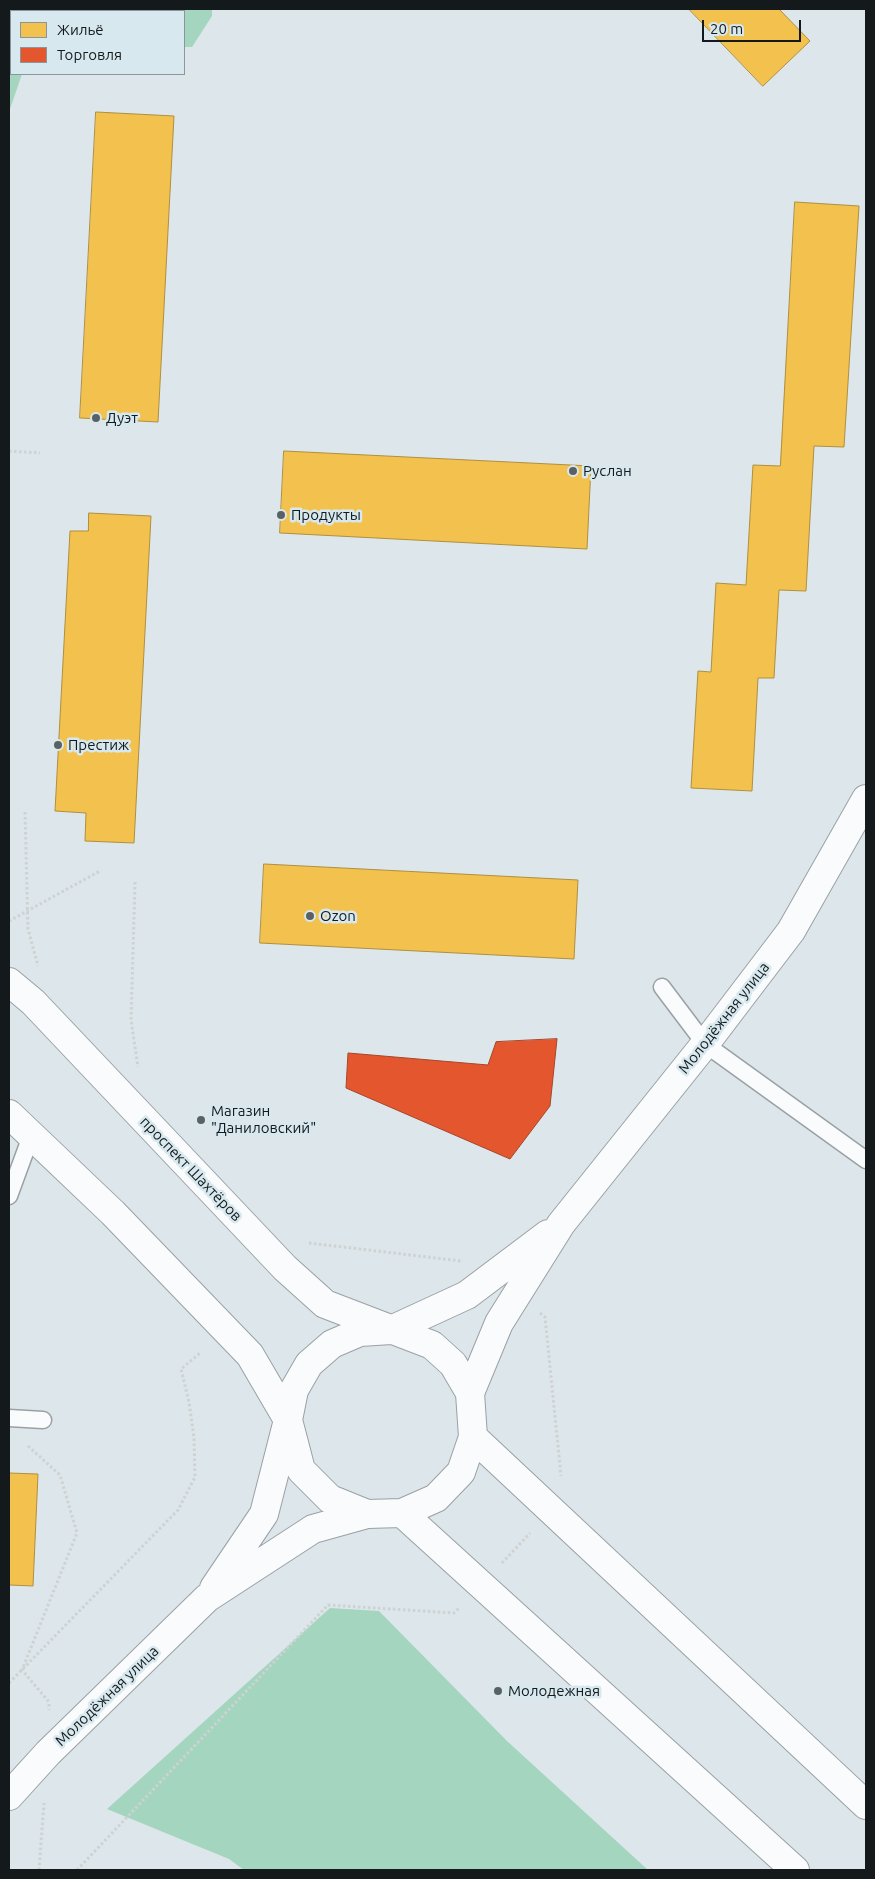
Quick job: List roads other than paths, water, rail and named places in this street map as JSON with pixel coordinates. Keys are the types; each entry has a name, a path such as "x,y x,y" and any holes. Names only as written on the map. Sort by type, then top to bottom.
{"main road":[{"name":"Молодёжная улица","path":"470,1393 499,1323 561,1224 705,1044 791,931 866,799"},
{"name":"проспект Шахтёров","path":"9,982 33,1002 285,1268 326,1304 432,1345 454,1364 470,1393"},
{"path":"9,1114 113,1213 250,1355 288,1420 301,1470 330,1499 367,1514 402,1513 436,1498 461,1472 473,1437 470,1393"},
{"name":"Молодёжная улица","path":"9,1796 48,1754 207,1598 264,1514 294,1390 309,1364 332,1344 360,1332 391,1330 467,1295 561,1224"},
{"path":"473,1437 866,1805"},
{"path":"402,1513 795,1870"},
{"name":"Молодёжная улица","path":"207,1598 313,1529 367,1514"}],"lane":[{"path":"662,987 705,1044 866,1160"},
{"path":"9,1196 31,1136"},
{"path":"9,1418 44,1420"}],"place":[{"name":"Дуэт","path":"96,418"},
{"name":"Руслан","path":"573,471"},
{"name":"Продукты","path":"281,515"},
{"name":"Престиж","path":"58,745"},
{"name":"Ozon","path":"310,916"},
{"name":"Магазин \"Даниловский\"","path":"201,1120"},
{"name":"Молодежная","path":"498,1691"}]}
